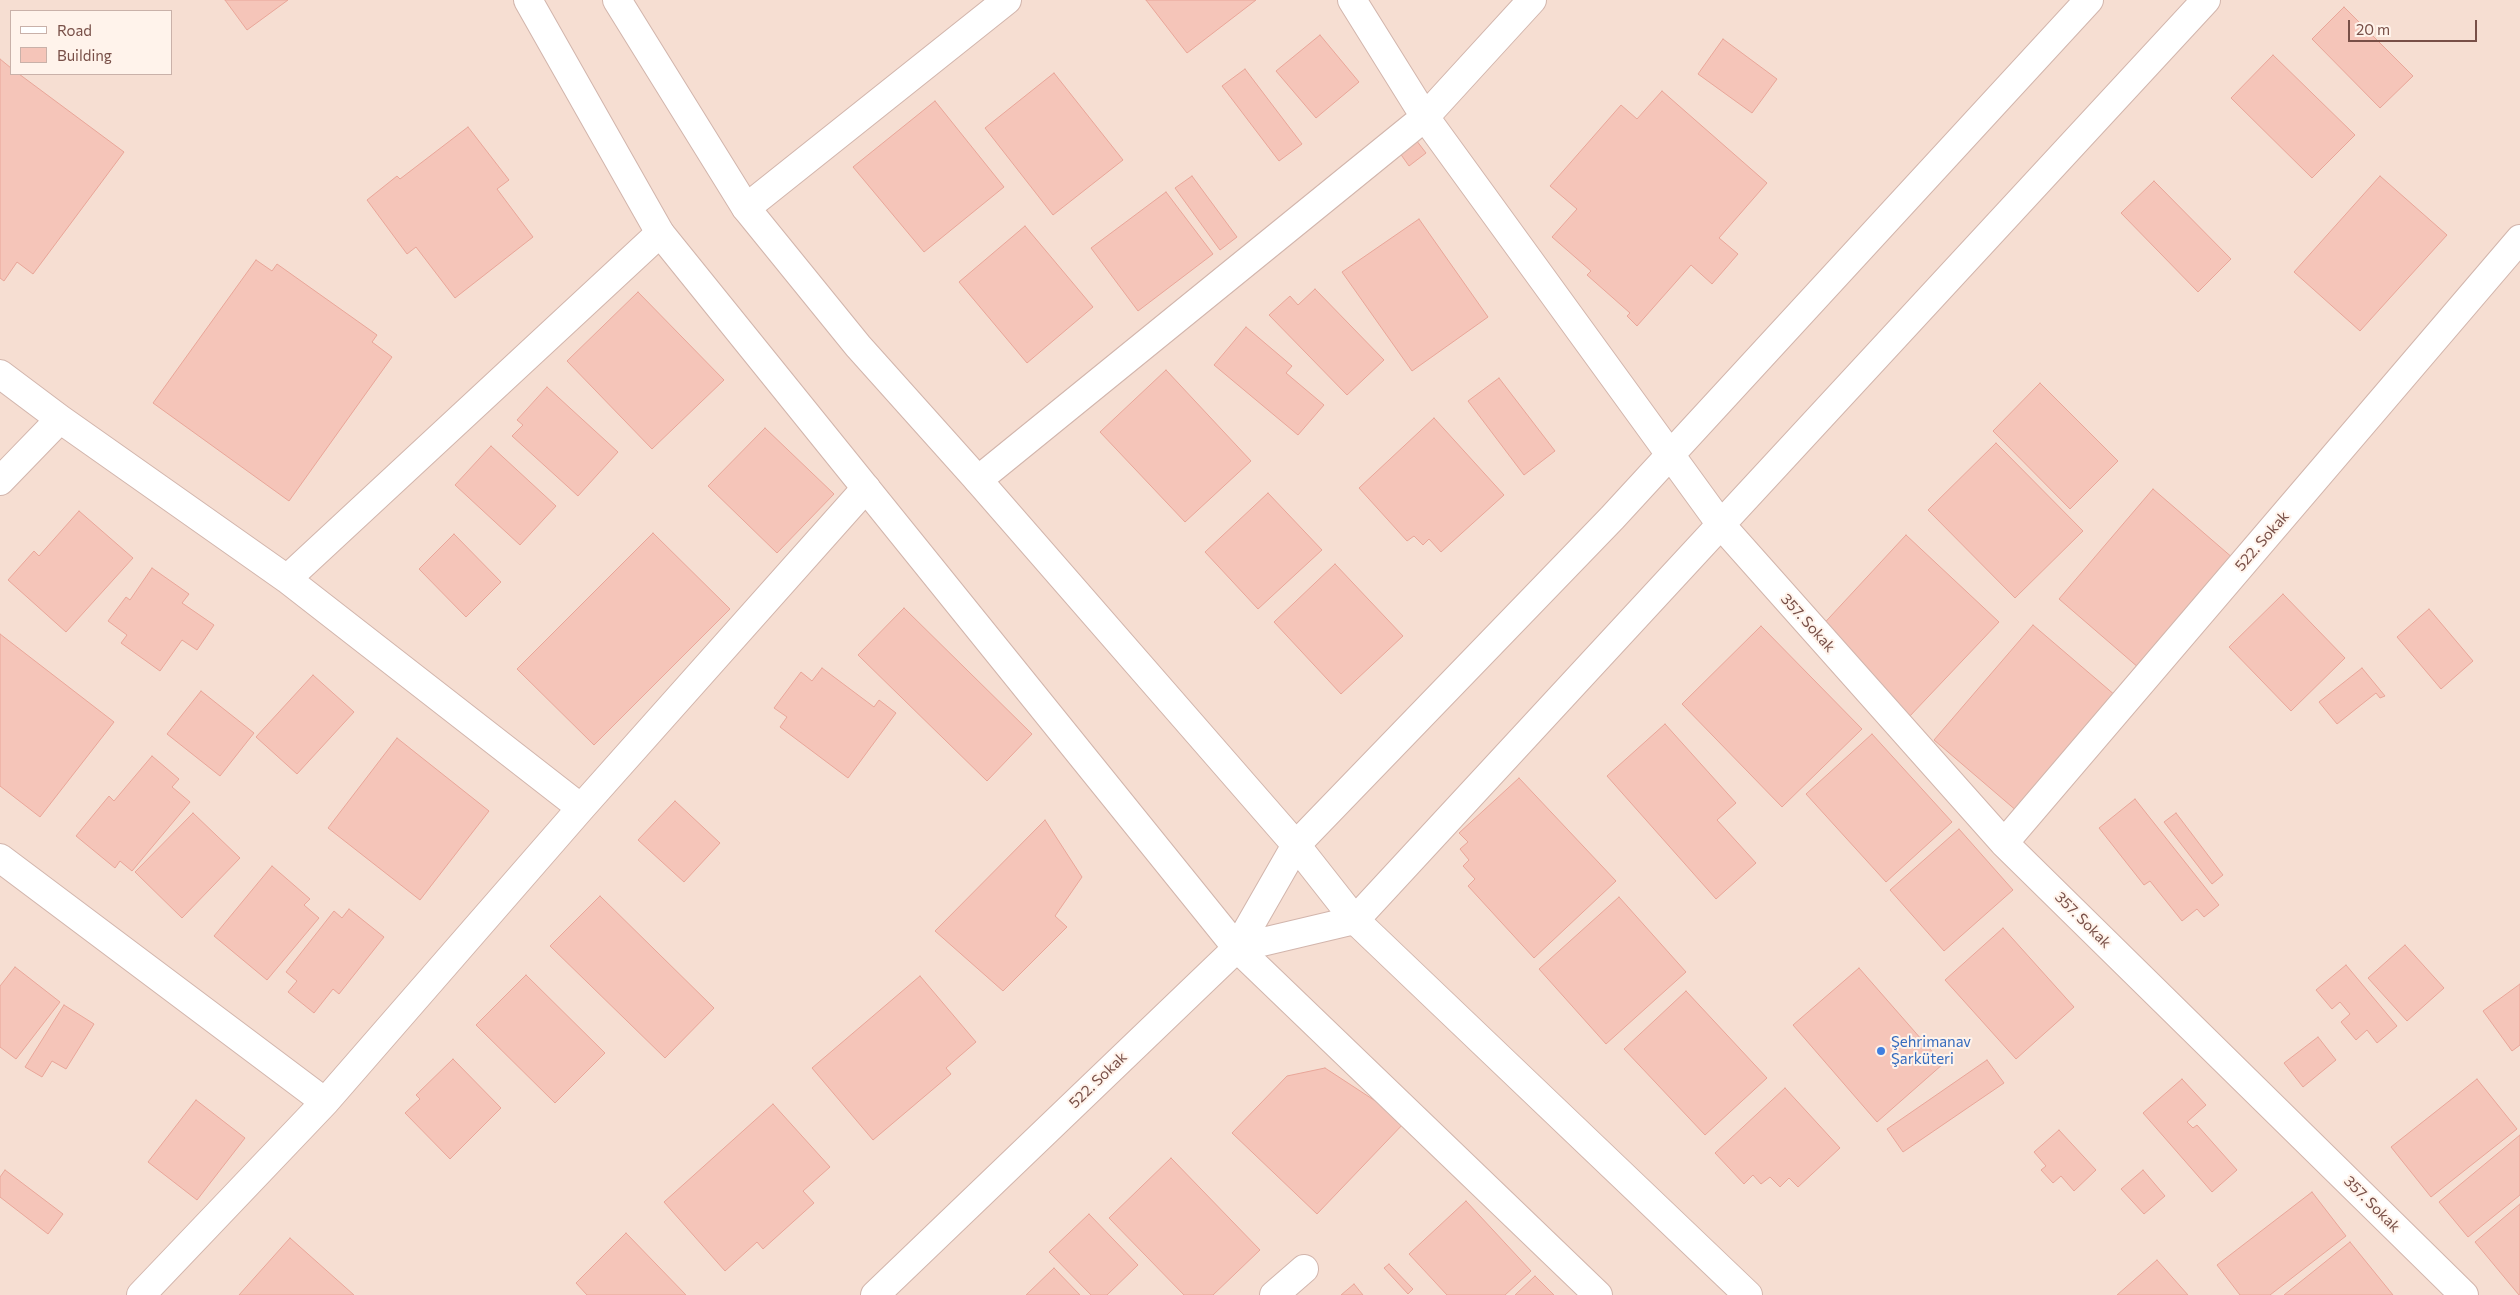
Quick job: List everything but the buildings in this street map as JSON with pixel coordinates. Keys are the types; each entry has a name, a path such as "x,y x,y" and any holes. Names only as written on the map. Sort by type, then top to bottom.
{"street":[{"path":"528,0 660,234 1237,948 1598,1295"},
{"path":"617,0 746,208 858,346 978,480 1296,845 1355,920 1748,1295"},
{"path":"746,208 1007,0"},
{"name":"357. Sokak","path":"1352,0 1425,117 1722,526 2004,842 2464,1295"},
{"path":"978,480 1425,117 1532,0"},
{"name":"522. Sokak","path":"875,1295 1237,948 1296,845 1670,455 2089,0"},
{"path":"1237,948 1355,920 1722,526 2206,0"},
{"path":"287,579 660,234"},
{"name":"522. Sokak","path":"2004,842 2520,239"},
{"path":"0,374 60,419 287,579 581,808"},
{"path":"0,480 60,419"},
{"path":"141,1295 325,1102 581,808 866,488"},
{"path":"0,858 325,1102"},
{"path":"1274,1295 1304,1269"}],"shaded area":[{"path":"0,0 2520,0 2520,1295 0,1295"}],"place":[{"name":"Şehrimanav Şarküteri","path":"1881,1051"}]}
